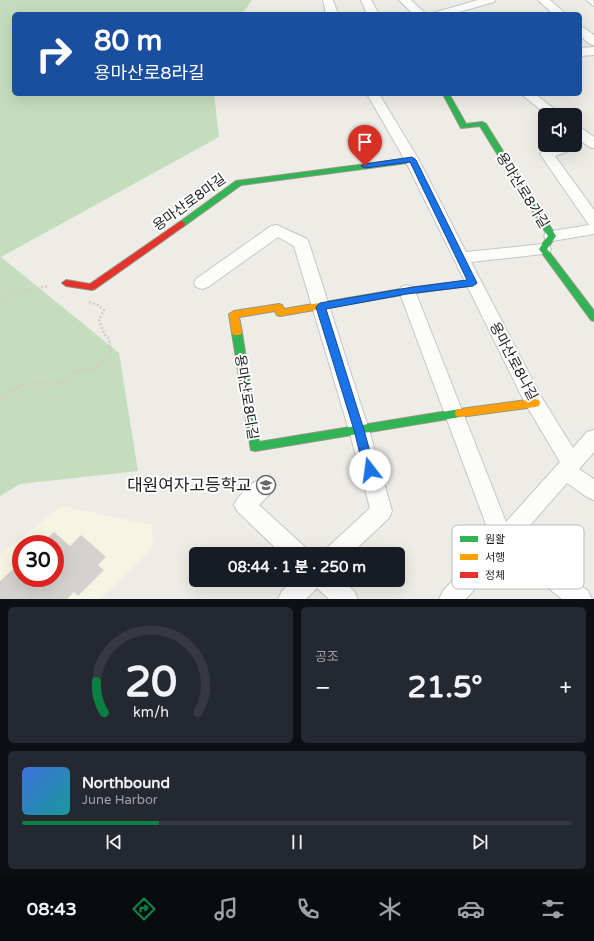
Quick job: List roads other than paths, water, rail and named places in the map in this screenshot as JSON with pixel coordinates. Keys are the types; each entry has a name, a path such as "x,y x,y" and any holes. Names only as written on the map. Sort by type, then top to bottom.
{"street":[{"path":"328,0 331,12"},
{"path":"366,0 372,12"},
{"path":"404,0 418,12"},
{"path":"447,12 490,0"},
{"path":"543,0 558,12"},
{"path":"582,32 594,41"},
{"path":"582,52 594,51"},
{"name":"용마산로8나길","path":"375,96 412,160 473,283 568,467"},
{"name":"용마산로8가길","path":"447,96 464,126 482,124 547,243 594,318"},
{"path":"530,96 546,108"},
{"path":"585,142 547,154 594,221"},
{"name":"용마산로8마길","path":"66,283 92,288 239,183 412,160"},
{"path":"461,258 547,243 594,229"},
{"path":"202,283 277,230 300,243 359,430 381,511 343,547"},
{"path":"320,307 407,291 473,283"},
{"path":"407,291 497,525"},
{"name":"용마산로8다길","path":"320,307 280,313 279,307 234,314 255,447 455,414 536,403"},
{"path":"515,525 594,438"},
{"path":"568,467 594,491"},
{"path":"266,485 245,505 290,547"},
{"path":"290,599 302,587"},
{"path":"333,587 346,599"},
{"path":"450,599 459,589"},
{"path":"567,589 580,599"}],"lane":[{"path":"588,0 594,4"}],"place":[{"name":"대원여자고등학교","path":"266,485"}]}
